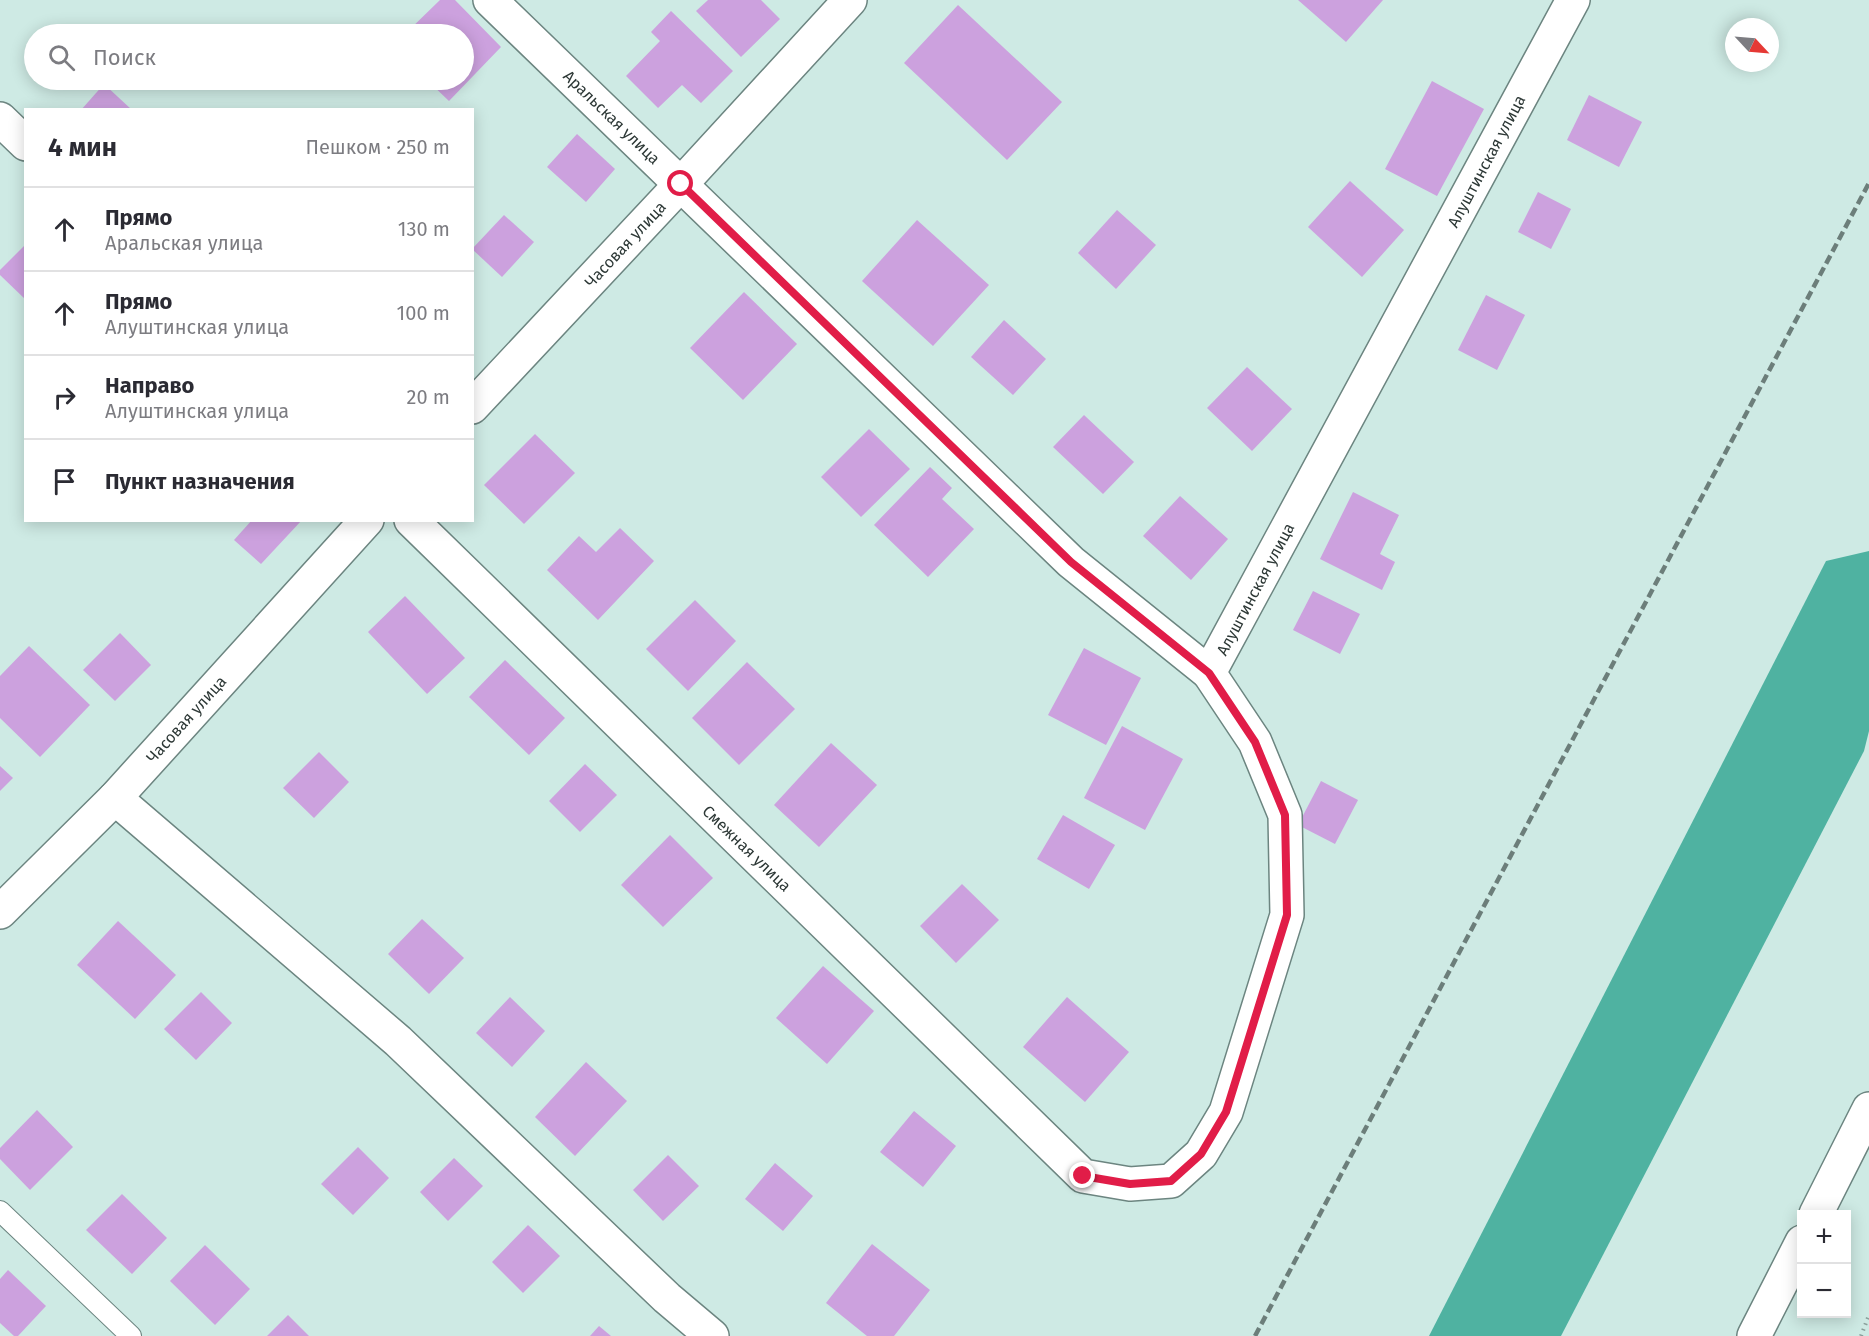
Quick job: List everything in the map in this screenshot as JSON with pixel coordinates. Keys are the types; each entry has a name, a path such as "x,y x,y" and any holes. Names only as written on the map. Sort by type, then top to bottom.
{"street":[{"name":"Аральская улица","path":"490,0 1071,562 1209,673"},
{"name":"Часовая улица","path":"474,405 850,0"},
{"name":"Алуштинская улица","path":"1083,1176 1130,1184 1171,1181 1201,1154 1226,1112 1287,915 1285,815 1255,742 1209,673 1573,0"},
{"path":"0,119 24,142"},
{"name":"Часовая улица","path":"0,912 115,798 365,522"},
{"name":"Смежная улица","path":"413,522 1083,1176"},
{"path":"115,798 398,1041 667,1298 712,1336"},
{"path":"1818,1210 1869,1109"},
{"path":"1754,1336 1797,1252"}],"lane":[{"path":"0,1211 130,1336"}],"path":[{"path":"1862,1336 1869,1315"}],"green space":[{"path":"1869,551 1869,731 1864,751 1561,1336 1429,1336 1826,561"}],"building":[{"path":"440,0 455,0 501,47 474,75 474,24 415,24"},
{"path":"708,0 761,0 780,19 741,57 696,11"},
{"path":"1298,0 1383,0 1346,42"},
{"path":"958,5 1062,102 1007,160 904,63"},
{"path":"671,11 733,71 701,103 682,85 658,108 626,76 660,41 651,32"},
{"path":"1432,81 1484,109 1437,196 1385,169"},
{"path":"99,90 110,90 130,108 83,108"},
{"path":"437,90 460,90 449,101"},
{"path":"1589,95 1642,122 1619,167 1567,140"},
{"path":"577,134 615,169 586,202 547,167"},
{"path":"1350,181 1404,230 1362,277 1308,227"},
{"path":"1538,192 1571,209 1551,249 1518,232"},
{"path":"1117,210 1156,245 1116,289 1078,253"},
{"path":"504,215 534,242 502,277 474,251 474,247"},
{"path":"917,220 989,285 933,346 862,281"},
{"path":"24,246 24,298 0,275 0,270"},
{"path":"744,292 797,344 743,400 690,348"},
{"path":"1486,295 1525,315 1497,370 1458,350"},
{"path":"1004,320 1046,359 1013,395 971,357"},
{"path":"1247,367 1292,409 1252,451 1207,408"},
{"path":"1084,415 1134,462 1103,494 1053,447"},
{"path":"869,429 910,469 861,517 821,477"},
{"path":"535,434 575,473 524,524 484,485"},
{"path":"930,467 952,488 942,499 974,529 928,577 874,525"},
{"path":"1353,492 1399,515 1380,554 1395,562 1382,590 1320,559"},
{"path":"1180,496 1228,539 1191,580 1143,536"},
{"path":"250,522 300,522 261,564 234,540"},
{"path":"620,528 654,561 598,620 547,570 579,536 596,552"},
{"path":"1313,591 1360,614 1340,654 1293,630"},
{"path":"405,596 465,658 427,694 368,632"},
{"path":"695,600 736,641 688,691 646,649"},
{"path":"120,633 151,665 115,701 83,670"},
{"path":"29,646 90,705 40,757 0,718 0,676"},
{"path":"1084,648 1141,678 1106,745 1048,715"},
{"path":"505,660 565,718 529,755 469,697"},
{"path":"747,662 795,709 739,765 692,718"},
{"path":"1122,726 1183,759 1145,830 1084,798"},
{"path":"831,743 877,785 819,847 774,805"},
{"path":"319,752 349,782 314,818 283,788"},
{"path":"585,764 617,795 580,832 549,801"},
{"path":"0,766 13,778 0,791"},
{"path":"1321,781 1358,800 1335,844 1298,825"},
{"path":"1063,815 1115,845 1089,889 1037,859"},
{"path":"670,835 713,878 663,927 621,885"},
{"path":"962,884 999,920 956,963 920,926"},
{"path":"422,919 464,958 429,994 388,954"},
{"path":"118,921 176,975 135,1019 77,965"},
{"path":"823,966 874,1011 827,1064 776,1018"},
{"path":"201,992 232,1023 196,1060 164,1029"},
{"path":"510,997 545,1031 512,1067 476,1033"},
{"path":"1067,997 1129,1052 1085,1102 1023,1047"},
{"path":"586,1062 627,1101 575,1156 535,1117"},
{"path":"37,1110 73,1147 30,1190 0,1159 0,1148"},
{"path":"914,1111 956,1146 923,1187 880,1152"},
{"path":"358,1147 389,1178 353,1215 321,1184"},
{"path":"668,1155 699,1186 663,1221 633,1190"},
{"path":"454,1158 483,1186 448,1221 420,1192"},
{"path":"775,1163 813,1196 783,1231 745,1199"},
{"path":"122,1194 167,1238 132,1274 86,1230"},
{"path":"528,1225 560,1256 523,1293 492,1262"},
{"path":"872,1244 930,1290 894,1336 867,1336 826,1303"},
{"path":"205,1245 250,1289 215,1325 170,1281"},
{"path":"8,1270 46,1306 18,1336 14,1336 0,1323 0,1279"},
{"path":"288,1315 309,1336 267,1336"},
{"path":"599,1326 611,1336 590,1336"}],"railway":[{"path":"1255,1336 1869,183"}],"route":[{"path":"681,184 1071,562 1209,673 1255,742 1285,815 1287,915 1226,1112 1201,1154 1171,1181 1130,1184 1083,1176"}]}
